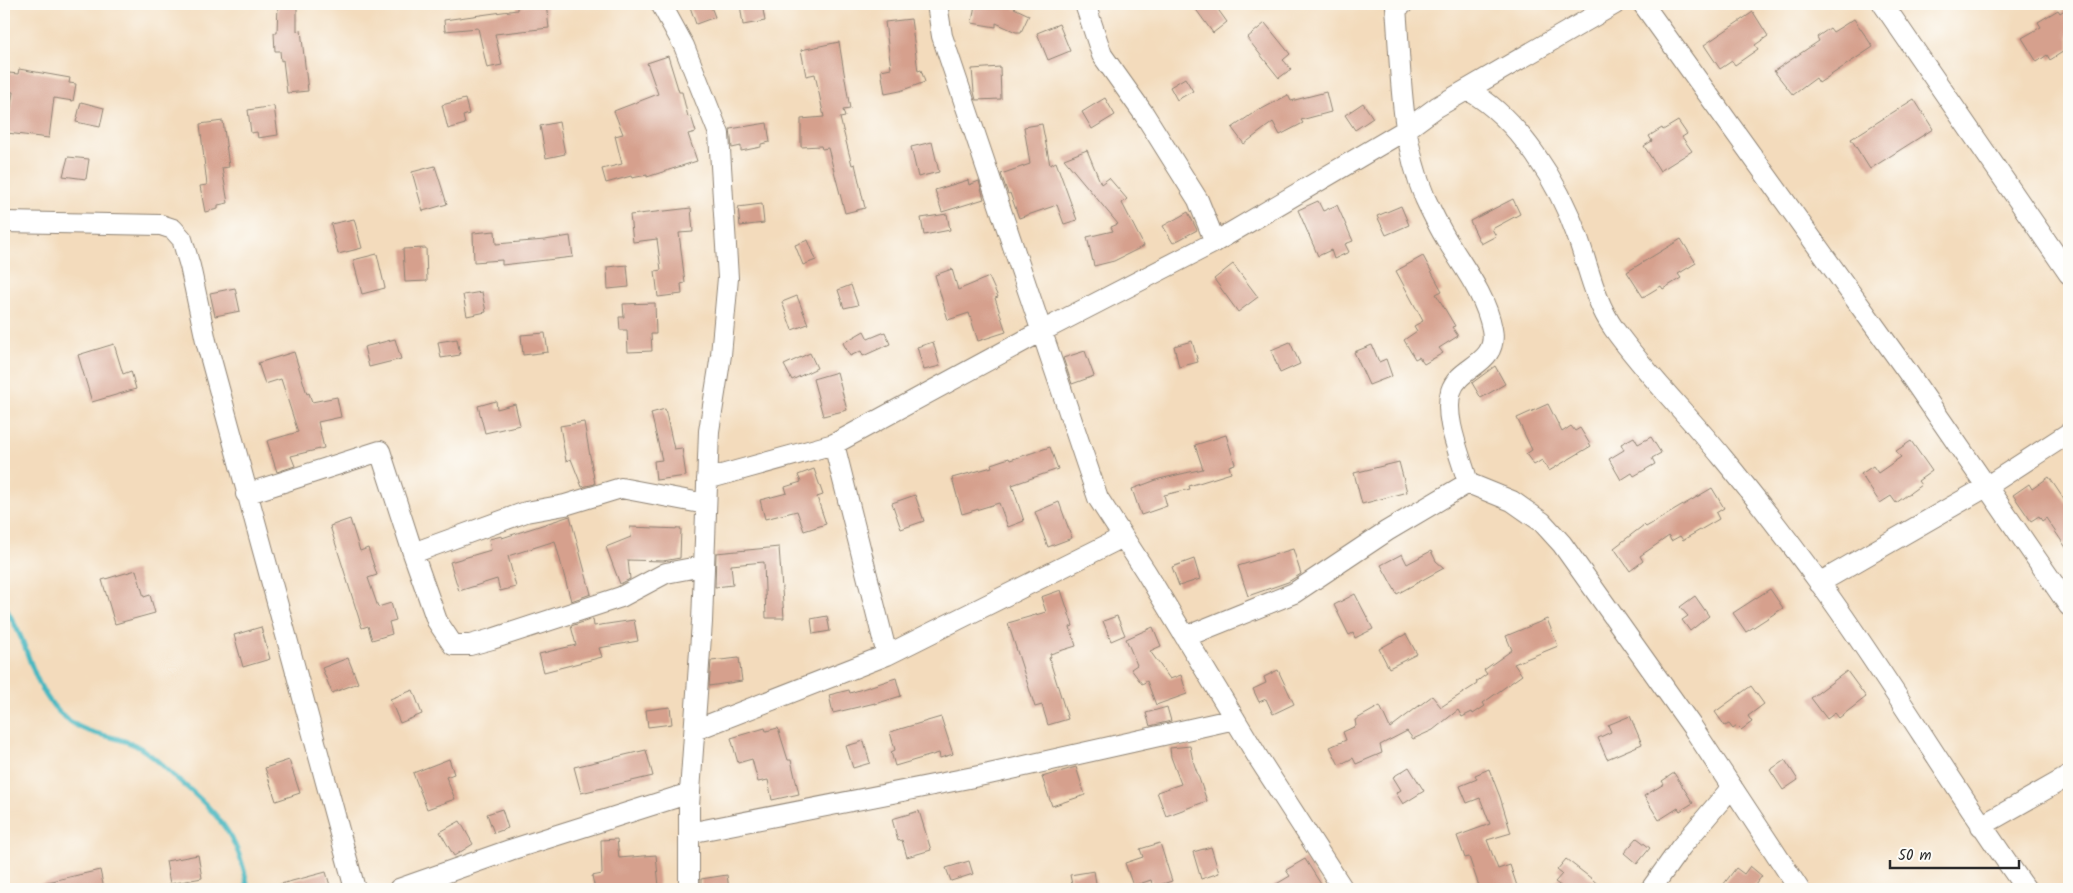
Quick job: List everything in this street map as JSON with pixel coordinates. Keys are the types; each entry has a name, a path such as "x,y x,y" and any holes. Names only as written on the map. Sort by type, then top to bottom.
{"street":[{"path":"661,4 684,46 719,134 728,278 721,355 709,431 702,622 690,793 689,889"},
{"path":"937,4 942,36 1098,498 1235,720 1343,889"},
{"path":"1085,4 1102,55 1144,114 1198,200 1215,242"},
{"path":"707,480 834,444 1042,331 1215,242 1406,129 1437,107 1616,4"},
{"path":"1644,4 1909,374 2069,606"},
{"path":"1883,4 2069,274"},
{"path":"1397,5 1406,129 1415,167 1425,197 1448,242 1481,296 1492,330 1493,338 1485,358 1459,378 1452,390 1448,409 1468,483"},
{"path":"1468,90 1482,99 1517,130 1553,183 1574,228 1602,310 1613,328 1649,374 1722,457 1819,583 1868,652 1981,826 2026,889"},
{"path":"4,222 161,226 173,229 182,239 190,266 206,341 246,494 355,889"},
{"path":"1819,583 1986,487 2069,433"},
{"path":"834,444 887,655"},
{"path":"246,494 380,451 437,621 453,645 470,645 492,639 621,597 666,573 703,566"},
{"path":"1185,637 1294,593 1387,531 1468,483"},
{"path":"1468,483 1512,502 1542,522 1562,544 1650,666 1800,889"},
{"path":"413,553 526,512 564,506 621,488 706,504"},
{"path":"695,730 887,655 1123,537"},
{"path":"689,832 989,774 1235,720"},
{"path":"1981,826 2069,776"},
{"path":"1651,889 1681,847 1732,788"},
{"path":"399,889 510,850 690,793"}],"building":[{"path":"278,4 297,4 297,31 301,30 308,91 287,93 283,60 281,61 280,51 275,51 274,33 277,33"},
{"path":"546,4 549,28 495,34 502,65 487,68 478,28 445,31 444,20 517,10 517,7"},
{"path":"689,4 710,4 715,17 696,24"},
{"path":"740,4 762,4 765,21 743,25"},
{"path":"975,4 1015,4 1014,8 1029,15 1021,32 1016,32 996,23 996,27 972,23"},
{"path":"1192,4 1214,4 1227,22 1213,33"},
{"path":"2069,7 2069,48 2050,60 2047,55 2037,62 2022,38 2041,27 2038,22 2058,10 2060,13"},
{"path":"1753,12 1768,36 1755,45 1758,49 1735,65 1732,61 1720,69 1704,45"},
{"path":"911,19 918,71 921,70 925,82 885,94 881,70 891,68 885,22"},
{"path":"1854,19 1873,47 1819,83 1816,78 1793,95 1774,71 1819,41 1817,37 1830,28 1833,32"},
{"path":"1265,23 1290,54 1283,60 1291,69 1279,78 1247,38"},
{"path":"1059,24 1070,51 1048,60 1037,33"},
{"path":"839,42 850,109 843,110 845,117 840,118 852,165 855,164 865,208 845,213 828,148 822,149 821,146 801,147 801,119 824,117 815,74 806,76 801,50"},
{"path":"668,56 679,92 682,92 688,117 691,116 696,132 688,134 697,161 647,177 647,175 632,178 631,176 606,183 602,169 622,164 615,136 623,134 614,111 658,94 647,63"},
{"path":"1000,67 1001,99 976,100 972,69"},
{"path":"19,69 70,78 69,83 76,84 73,101 54,98 49,138 7,133 13,92 7,91 9,73 18,74"},
{"path":"1185,78 1193,91 1177,100 1170,87"},
{"path":"1326,92 1331,112 1301,120 1303,123 1280,135 1273,122 1244,144 1232,128 1259,109 1288,95 1291,101"},
{"path":"1105,98 1115,115 1092,129 1082,112"},
{"path":"465,99 469,114 463,116 465,124 448,129 442,105"},
{"path":"1914,99 1933,129 1870,169 1851,139"},
{"path":"81,102 104,108 100,127 76,122"},
{"path":"1363,103 1373,118 1355,130 1345,115"},
{"path":"274,106 278,135 258,138 257,132 251,133 248,110"},
{"path":"223,121 229,167 222,168 228,203 218,205 218,209 205,212 200,186 207,185 200,124"},
{"path":"1678,121 1687,134 1682,137 1692,151 1660,171 1644,146 1652,141 1649,136"},
{"path":"559,122 565,154 546,158 540,126"},
{"path":"767,123 770,142 761,144 761,147 741,151 741,146 732,148 730,129"},
{"path":"1042,124 1050,165 1056,162 1077,220 1064,224 1057,205 1019,218 1001,174 1030,164 1024,127"},
{"path":"932,142 939,172 918,177 911,147"},
{"path":"1087,150 1101,184 1109,178 1127,199 1122,203 1144,246 1114,261 1094,266 1087,237 1113,231 1111,227 1118,224 1064,159"},
{"path":"68,157 89,159 86,179 63,176"},
{"path":"435,166 447,204 423,211 412,172"},
{"path":"968,180 969,185 979,181 984,199 942,212 935,190"},
{"path":"1513,199 1520,214 1492,229 1496,236 1481,244 1470,221"},
{"path":"1318,201 1323,211 1337,205 1353,241 1345,244 1349,252 1334,259 1331,250 1318,256 1298,210"},
{"path":"762,204 764,223 740,226 738,207"},
{"path":"1401,206 1409,225 1386,235 1377,216"},
{"path":"691,208 693,232 679,233 685,283 681,284 682,294 658,297 655,271 661,270 657,239 633,242 630,215"},
{"path":"1188,212 1197,230 1173,243 1163,226"},
{"path":"947,214 950,230 924,235 921,218"},
{"path":"354,219 362,248 338,254 331,224"},
{"path":"495,231 496,244 570,236 573,257 502,265 502,260 474,262 473,233"},
{"path":"1681,239 1696,263 1678,274 1681,278 1663,289 1661,286 1643,297 1627,272"},
{"path":"808,240 816,260 803,265 795,245"},
{"path":"426,248 427,281 405,282 403,249"},
{"path":"377,254 385,288 362,294 353,260"},
{"path":"1423,256 1442,291 1436,294 1455,326 1452,327 1458,336 1439,348 1443,353 1424,364 1419,357 1415,359 1404,340 1417,331 1414,326 1423,321 1396,271"},
{"path":"1233,264 1258,297 1238,312 1214,279"},
{"path":"627,265 629,287 608,289 607,267"},
{"path":"952,269 958,290 989,277 998,297 995,298 1006,332 978,341 969,313 948,320 935,275"},
{"path":"851,285 858,305 844,308 838,290"},
{"path":"235,288 240,311 215,316 210,293"},
{"path":"482,292 486,312 467,316 463,295"},
{"path":"797,296 808,324 792,330 782,302"},
{"path":"655,303 656,334 651,334 652,351 628,352 627,330 620,330 619,317 624,317 623,304"},
{"path":"864,331 868,339 885,332 890,344 863,356 861,351 850,356 843,343"},
{"path":"545,333 548,352 523,355 521,335"},
{"path":"395,339 401,359 369,367 364,347"},
{"path":"457,339 460,355 441,358 438,342"},
{"path":"1192,341 1198,362 1179,367 1174,346"},
{"path":"933,342 940,366 924,370 917,347"},
{"path":"1290,342 1300,364 1280,373 1271,350"},
{"path":"114,344 123,374 131,371 136,389 92,402 78,355"},
{"path":"1372,345 1379,362 1386,359 1392,376 1369,385 1354,352"},
{"path":"1085,351 1094,376 1072,384 1063,358"},
{"path":"294,352 307,394 309,393 312,402 337,397 341,417 318,422 324,448 291,456 295,466 277,472 267,441 298,432 281,379 265,384 258,363"},
{"path":"810,353 817,368 792,380 784,365"},
{"path":"1495,366 1505,384 1481,398 1472,383"},
{"path":"837,372 847,410 823,416 813,379"},
{"path":"496,401 497,409 515,404 520,425 485,433 478,406"},
{"path":"1548,404 1562,432 1571,426 1575,431 1580,428 1591,446 1549,471 1542,460 1534,465 1526,454 1532,450 1517,418"},
{"path":"665,409 674,449 682,448 686,476 656,480 654,461 662,460 651,413"},
{"path":"584,422 595,484 582,487 571,459 566,461 560,426"},
{"path":"1226,435 1235,464 1229,466 1231,473 1189,486 1190,489 1164,495 1167,506 1141,515 1132,489 1159,479 1203,469 1195,445"},
{"path":"1634,437 1638,444 1651,437 1661,453 1652,458 1655,464 1634,476 1632,473 1621,480 1609,459 1624,450 1621,444"},
{"path":"1911,441 1932,471 1918,481 1921,485 1896,503 1891,496 1880,503 1861,474 1873,466 1878,473 1901,457 1896,451"},
{"path":"1050,447 1058,469 1012,485 1024,521 1008,527 999,503 962,514 952,478 992,467 991,464 1009,458 1010,460"},
{"path":"1399,462 1407,492 1362,504 1354,473"},
{"path":"814,469 823,495 817,497 826,524 804,531 797,511 765,519 760,500 787,493 785,487 801,482 798,475"},
{"path":"2049,477 2069,507 2069,552 2046,518 2042,521 2039,516 2031,521 2013,495 2029,484 2032,489"},
{"path":"1712,488 1724,508 1716,513 1719,519 1683,540 1680,536 1671,541 1669,536 1640,556 1643,561 1630,571 1614,548 1644,525 1646,527"},
{"path":"915,495 924,521 901,529 892,503"},
{"path":"1059,502 1072,538 1048,547 1035,512"},
{"path":"570,516 591,594 571,601 555,541 508,556 516,587 500,591 497,579 459,591 450,562 491,550 489,539 502,536 502,538"},
{"path":"350,519 360,551 368,548 377,575 368,578 378,607 391,603 396,620 389,622 392,634 372,640 368,626 362,628 330,526"},
{"path":"630,527 681,529 680,558 663,561 628,560 630,579 620,584 606,547 631,537"},
{"path":"779,547 784,618 766,618 764,562 731,565 733,585 715,587 716,553"},
{"path":"1293,549 1301,574 1288,582 1248,596 1238,566"},
{"path":"1431,551 1436,561 1444,568 1397,594 1381,565 1402,554 1407,564"},
{"path":"1194,559 1200,579 1179,586 1172,567"},
{"path":"136,570 144,597 150,595 155,613 115,624 102,580"},
{"path":"1770,589 1783,608 1746,632 1733,613"},
{"path":"1061,590 1073,626 1070,627 1076,646 1050,654 1051,657 1049,658 1068,719 1048,725 1042,705 1035,707 1008,623 1046,612 1041,597"},
{"path":"1355,594 1373,629 1355,638 1353,633 1349,635 1334,605"},
{"path":"1695,596 1709,616 1690,631 1682,620 1688,616 1680,607"},
{"path":"827,616 830,631 813,634 811,619"},
{"path":"1117,616 1125,635 1111,641 1103,621"},
{"path":"593,619 594,626 634,620 638,641 599,648 602,657 544,672 539,654 576,645 571,626"},
{"path":"1547,619 1558,646 1514,664 1522,675 1483,703 1485,706 1473,714 1472,712 1462,717 1458,710 1433,730 1413,739 1407,731 1380,745 1382,753 1356,764 1353,758 1339,765 1330,747 1346,740 1343,732 1356,726 1355,720 1380,706 1390,728 1432,696 1441,707 1477,684 1476,682 1487,674 1484,670 1512,650 1506,636"},
{"path":"261,627 270,659 243,667 234,635"},
{"path":"1153,627 1161,646 1150,651 1170,679 1181,675 1187,694 1156,705 1147,681 1142,684 1131,669 1137,665 1126,639"},
{"path":"1406,634 1417,654 1389,668 1379,649"},
{"path":"348,658 358,683 332,693 322,668"},
{"path":"739,658 742,681 709,686 711,661"},
{"path":"1278,670 1294,704 1273,714 1266,699 1259,702 1253,689 1266,683 1264,677"},
{"path":"1847,671 1866,697 1839,718 1835,713 1827,719 1811,698"},
{"path":"896,678 901,696 833,713 829,695 849,690 850,693"},
{"path":"1751,686 1764,704 1748,716 1752,722 1741,730 1737,726 1733,729 1729,724 1725,726 1715,712"},
{"path":"413,690 422,714 400,723 390,699"},
{"path":"670,707 672,724 648,727 646,710"},
{"path":"1167,707 1171,721 1150,726 1146,713"},
{"path":"1630,716 1642,744 1607,759 1598,738 1611,732 1608,725"},
{"path":"941,717 953,754 940,758 939,753 895,766 891,752 895,750 890,732"},
{"path":"765,728 766,731 778,728 788,760 791,760 799,794 772,800 768,780 758,782 752,759 738,763 731,738"},
{"path":"864,741 870,763 853,768 846,746"},
{"path":"1190,746 1193,761 1207,801 1166,816 1157,792 1181,784 1171,757 1170,748"},
{"path":"646,750 653,776 581,793 574,767"},
{"path":"449,759 454,774 446,777 455,799 427,809 413,773"},
{"path":"289,760 300,793 276,801 265,768"},
{"path":"1785,760 1798,780 1783,790 1770,770"},
{"path":"1076,767 1085,795 1052,806 1042,777"},
{"path":"1409,767 1424,791 1403,804 1396,793 1401,790 1393,777"},
{"path":"1489,769 1511,833 1487,840 1498,869 1510,865 1518,889 1480,889 1469,857 1465,858 1457,836 1490,824 1480,798 1467,803 1460,786 1477,779 1475,775"},
{"path":"1674,773 1693,803 1680,811 1678,808 1659,820 1644,796 1664,784 1662,781"},
{"path":"502,809 508,828 494,833 487,814"},
{"path":"919,811 931,850 907,857 902,840 898,841 892,819"},
{"path":"460,821 473,844 454,856 440,832"},
{"path":"1637,838 1650,848 1637,864 1624,853"},
{"path":"617,839 619,858 656,855 659,887 595,889 592,876 602,874 601,840"},
{"path":"1160,843 1172,881 1153,887 1151,880 1133,886 1125,863 1143,857 1140,849"},
{"path":"1211,847 1219,873 1201,879 1193,852"},
{"path":"198,855 202,878 170,884 166,861"},
{"path":"1305,859 1324,889 1268,889 1290,876 1286,870"},
{"path":"1566,859 1603,889 1565,889 1555,882 1562,874 1557,870"},
{"path":"969,861 973,874 951,881 946,868"},
{"path":"1750,866 1762,876 1752,889 1720,889 1736,868 1744,874"},
{"path":"100,870 104,889 40,889 39,884"},
{"path":"1094,871 1097,889 1073,889 1070,875"},
{"path":"326,872 331,889 278,889 277,885"},
{"path":"727,875 729,889 701,889 701,879"}],"waterway":[{"path":"4,604 20,635 38,680 52,705 78,726 125,741 140,748 201,800 223,824 231,838 244,870 248,889"}]}
